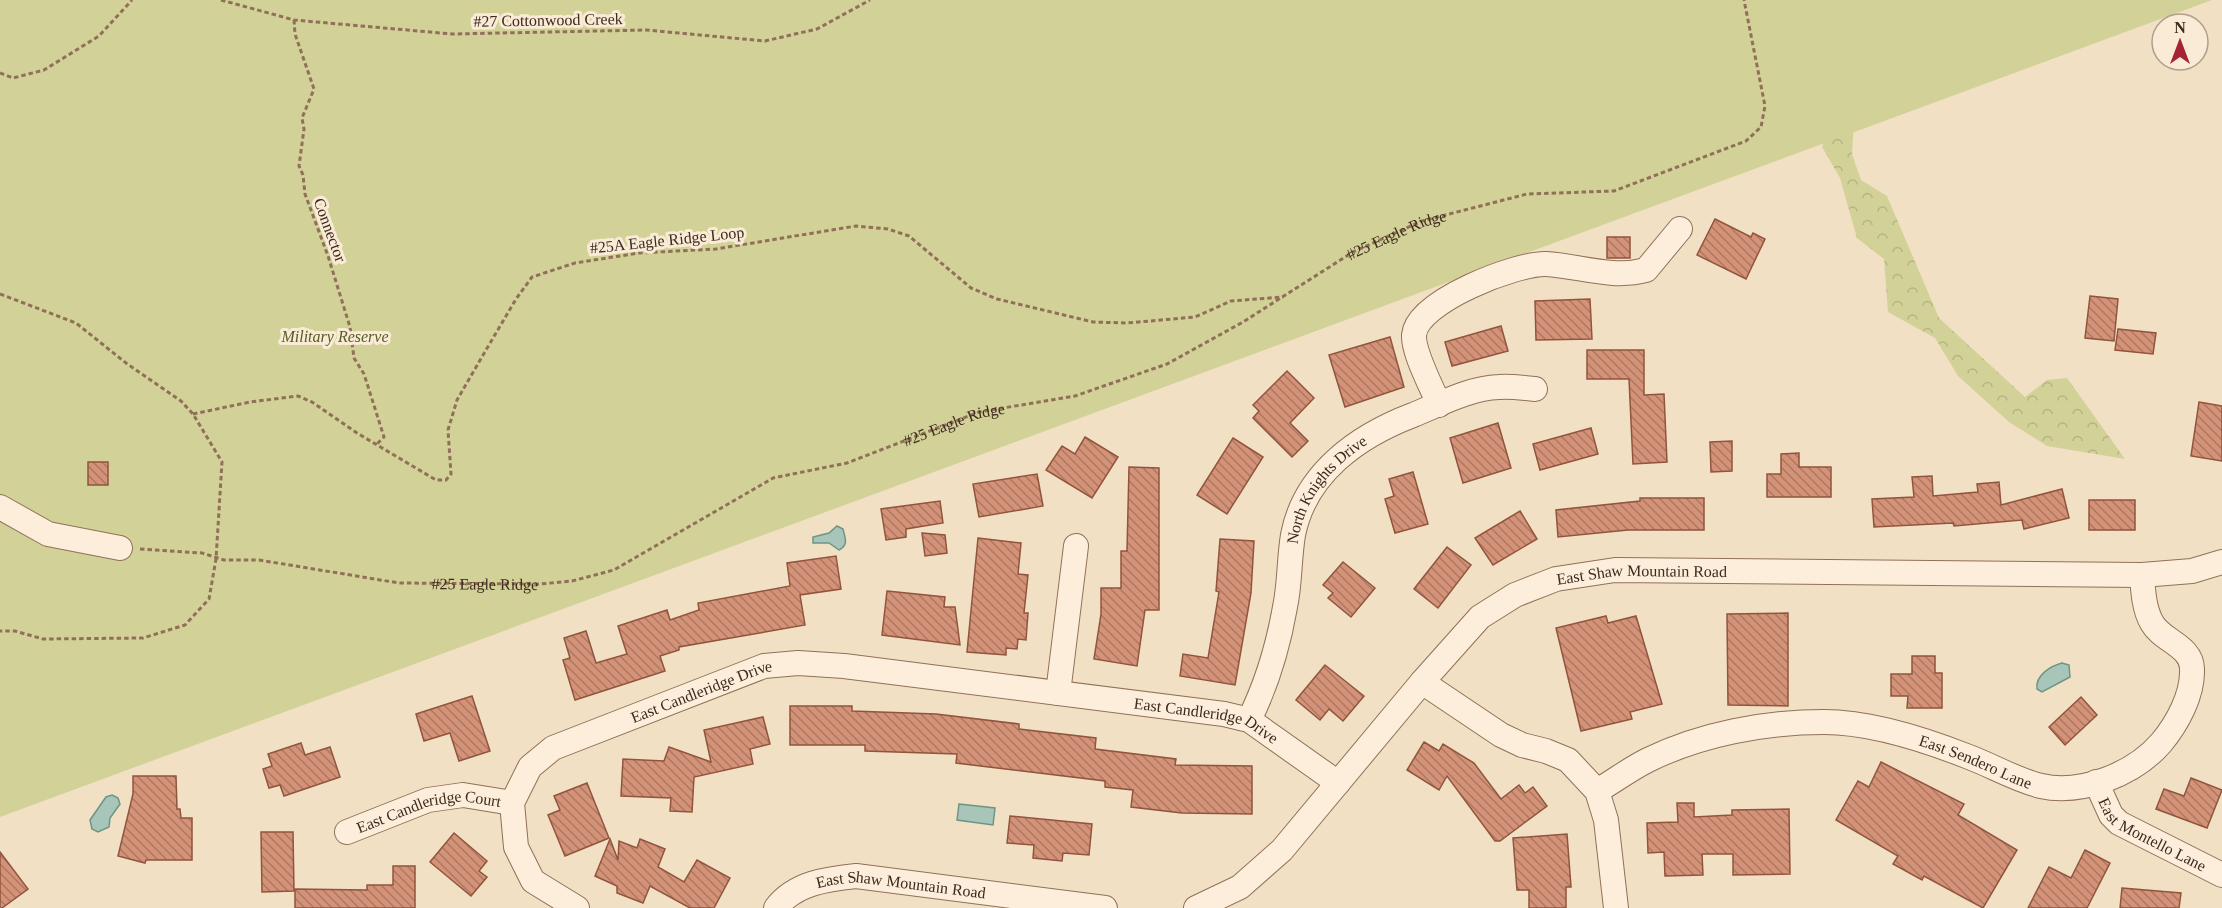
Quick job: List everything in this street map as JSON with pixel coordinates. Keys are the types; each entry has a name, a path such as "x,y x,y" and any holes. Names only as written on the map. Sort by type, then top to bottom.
{"street":[{"path":"1439,405 1419,355 1414,335 1421,320 1431,309 1485,281 1526,265 1547,264 1615,274 1646,270 1680,229"},
{"name":"North Knights Drive","path":"1249,720 1267,682 1286,607 1293,534 1302,509 1315,484 1337,458 1365,436 1478,390 1500,386 1535,389"},
{"path":"0,507 48,534 120,548"},
{"path":"1058,693 1076,546"},
{"name":"East Shaw Mountain Road","path":"1196,908 1240,887 1282,850 1422,682 1480,617 1515,595 1556,579 1615,570 2142,575 2192,571 2222,562"},
{"name":"East Sendero Lane","path":"1597,791 1646,761 1680,746 1726,733 1779,724 1826,722 1899,734 1968,756 2042,786 2068,787 2096,782 2127,770 2154,751 2170,733 2191,685 2193,666 2186,652 2157,631 2152,623 2143,592 2142,575"},
{"name":"East Candleridge Drive","path":"512,803 530,767 553,747 764,666 798,663 843,666 1058,693 1249,720 1338,783"},
{"path":"1422,682 1501,735 1522,745 1568,760 1597,791 1606,820 1616,908"},
{"name":"East Montello Lane","path":"2096,782 2111,815 2119,823 2222,874"},
{"name":"East Candleridge Court","path":"347,832 428,800 463,795 512,803"},
{"path":"512,803 516,847 532,881 577,908"},
{"name":"East Shaw Mountain Road","path":"776,908 782,900 819,880 856,876 1105,908"}],"path":[{"path":"0,73 13,78 44,70 99,36 132,0"},
{"name":"#27 Cottonwood Creek","path":"221,0 294,20 452,34 646,30 765,41 817,29 870,0"},
{"name":"#25 Eagle Ridge","path":"120,548 202,553 216,559 259,560 399,583 540,584 572,581 614,570 773,478 847,463 979,412 1075,396 1157,368 1244,322 1353,252 1422,221 1527,194 1614,191 1746,141 1761,127 1766,106 1744,0"},
{"name":"Connector","path":"294,20 295,34 314,89 302,118 304,129 299,166 303,175 305,194 328,256 350,327 354,358 364,374 377,408 378,425 384,436 377,444"},
{"name":"#25A Eagle Ridge Loop","path":"193,414 250,402 298,396 312,402 436,480 446,480 451,474 448,430 457,400 516,299 532,277 574,262 639,253 716,249 856,226 888,229 909,236 971,288 997,299 1093,321 1127,323 1195,317 1231,301 1284,297"},
{"path":"0,294 76,323 126,363 181,401 193,414 222,462 216,559 208,599 185,625 143,638 43,639 15,631 0,631"}],"green space":[{"name":"Military Reserve","path":"0,0 2212,0 2180,12 2150,12 2150,23 0,817"},
{"path":"1854,123 1852,154 1861,180 1887,196 1939,318 2025,397 2047,380 2067,378 2125,459 2047,446 2009,422 1958,376 1935,338 1888,312 1884,259 1857,238 1840,178 1822,147 1828,129"}],"shaded area":[{"path":"837,526 843,529 845,535 846,541 842,548 839,550 829,543 813,543 813,537 829,533"},
{"path":"2062,663 2069,665 2070,677 2042,692 2037,689 2041,675 2053,666"},
{"path":"112,795 118,798 120,804 110,818 109,827 98,832 92,829 90,820 106,797"},
{"path":"959,804 995,808 993,825 957,820"}],"building":[{"path":"1715,219 1751,237 1753,233 1765,239 1746,279 1697,255"},
{"path":"1607,237 1630,237 1630,258 1607,258"},
{"path":"2090,296 2118,299 2114,341 2085,338"},
{"path":"1590,299 1592,339 1536,340 1535,301"},
{"path":"1501,326 1508,351 1452,366 1445,342"},
{"path":"2118,329 2156,333 2153,354 2115,350"},
{"path":"1390,337 1404,387 1345,407 1329,355"},
{"path":"1587,350 1644,350 1644,395 1664,394 1667,462 1633,464 1629,379 1587,379"},
{"path":"1287,371 1314,398 1290,423 1308,441 1292,457 1253,418 1259,411 1253,405"},
{"path":"2199,402 2222,406 2222,461 2191,456"},
{"path":"1498,423 1511,468 1463,483 1450,438"},
{"path":"1591,428 1598,454 1540,470 1533,444"},
{"path":"1085,437 1118,457 1092,498 1046,470 1062,446 1075,454"},
{"path":"1233,438 1263,457 1227,514 1197,495"},
{"path":"1732,441 1732,471 1711,472 1710,442"},
{"path":"1799,453 1799,467 1831,467 1831,497 1767,497 1767,474 1781,474 1781,454"},
{"path":"88,462 108,462 108,485 88,485"},
{"path":"1129,467 1159,468 1159,610 1145,610 1137,666 1094,659 1101,614 1101,588 1121,588 1121,551 1127,551"},
{"path":"1413,472 1428,524 1395,533 1385,499 1394,496 1389,479"},
{"path":"1037,474 1043,506 979,517 973,484"},
{"path":"1932,476 1933,496 1978,492 1977,484 1999,482 2001,505 2062,489 2069,518 2024,529 2022,520 1954,526 1953,523 1874,527 1872,499 1914,497 1912,477"},
{"path":"1640,498 1704,498 1704,530 1628,530 1558,537 1556,510 1640,501"},
{"path":"2089,500 2135,500 2135,530 2089,530"},
{"path":"940,501 943,523 906,529 906,537 886,540 881,509"},
{"path":"1520,511 1537,539 1493,565 1475,538"},
{"path":"922,533 945,535 947,553 925,556"},
{"path":"978,538 1021,543 1018,574 1028,575 1024,613 1028,613 1026,640 1018,639 1017,649 1006,648 1006,655 967,652"},
{"path":"1220,539 1254,541 1251,593 1235,685 1180,676 1183,654 1208,658 1219,592 1216,591"},
{"path":"1447,547 1471,565 1438,608 1414,589"},
{"path":"836,556 841,589 800,595 805,625 679,647 679,650 660,656 665,671 575,700 563,660 570,658 564,638 586,631 596,663 627,654 618,626 667,610 670,620 699,610 698,603 790,586 787,563"},
{"path":"1343,562 1375,588 1351,617 1328,598 1333,593 1323,585"},
{"path":"887,591 945,597 944,607 955,607 960,645 882,635"},
{"path":"1788,613 1788,706 1728,705 1727,614"},
{"path":"1606,616 1608,623 1636,616 1662,704 1630,712 1632,719 1581,731 1556,628"},
{"path":"1912,656 1935,656 1935,673 1942,673 1942,708 1907,708 1908,696 1891,696 1891,674 1912,674"},
{"path":"1325,665 1364,696 1343,721 1329,709 1320,720 1296,700"},
{"path":"472,696 490,751 459,761 450,733 424,741 416,714"},
{"path":"2081,697 2097,715 2065,745 2049,727"},
{"path":"790,706 852,706 852,711 936,714 1019,724 1019,729 1096,738 1095,749 1176,759 1175,765 1252,766 1252,814 1182,813 1131,807 1133,790 1105,787 1105,781 956,763 957,754 865,751 865,745 790,745"},
{"path":"763,717 770,744 750,749 753,764 694,777 692,812 670,811 671,798 621,796 623,759 664,761 669,747 711,762 704,730"},
{"path":"1424,742 1439,751 1443,744 1474,763 1501,799 1519,785 1525,793 1533,787 1547,806 1500,841 1495,841 1447,776 1439,790 1407,770"},
{"path":"301,743 305,755 330,747 340,777 284,796 280,785 269,788 263,769 272,766 268,754"},
{"path":"1881,762 1964,804 1958,815 2017,850 1983,908 1924,876 1922,880 1893,864 1898,856 1836,820 1858,781 1869,787"},
{"path":"133,776 176,776 177,809 180,809 181,818 192,818 192,860 146,860 145,863 118,856 133,794"},
{"path":"2191,778 2222,790 2207,828 2156,809 2164,789 2184,796"},
{"path":"587,783 609,838 565,856 548,815 560,810 554,796"},
{"path":"1677,803 1694,803 1694,817 1732,815 1732,810 1789,809 1790,874 1733,875 1733,854 1702,854 1703,875 1665,876 1664,852 1648,853 1647,823 1678,822"},
{"path":"1010,816 1092,824 1089,855 1063,853 1062,861 1033,858 1034,845 1007,843"},
{"path":"261,832 293,832 294,891 262,892"},
{"path":"454,833 487,861 479,871 487,877 471,896 430,862"},
{"path":"1567,834 1571,887 1566,887 1566,908 1529,908 1529,890 1517,890 1513,838"},
{"path":"610,839 618,860 619,841 637,848 640,839 665,849 658,867 684,882 697,860 730,878 714,908 690,908 650,886 643,903 617,893 617,886 595,876"},
{"path":"2085,850 2110,863 2087,908 2028,908 2049,867 2071,878"},
{"path":"0,852 28,889 2,908 0,908"},
{"path":"393,866 415,866 415,908 295,908 295,889 367,890 367,885 393,885"},
{"path":"2122,888 2181,893 2179,908 2120,908"}]}
